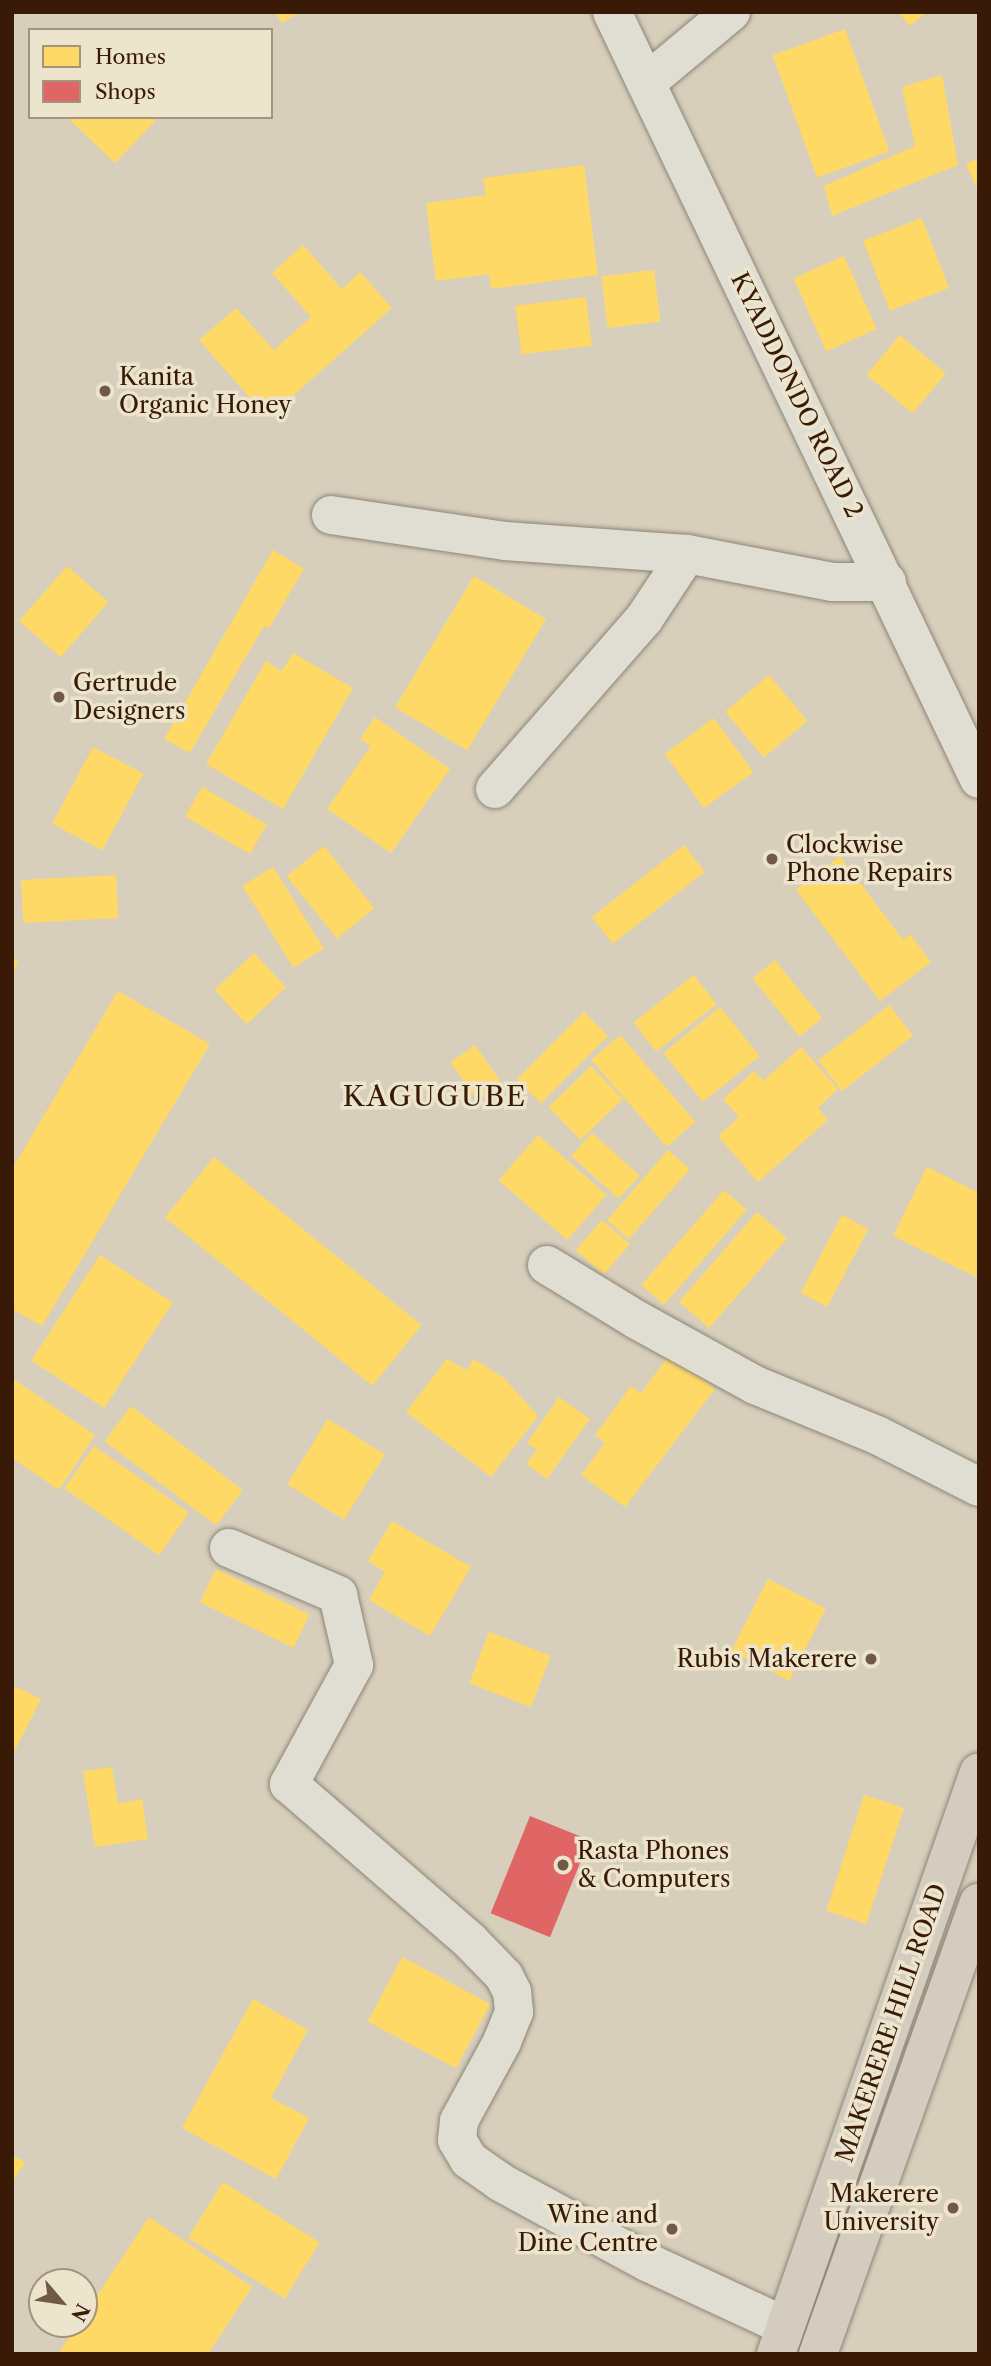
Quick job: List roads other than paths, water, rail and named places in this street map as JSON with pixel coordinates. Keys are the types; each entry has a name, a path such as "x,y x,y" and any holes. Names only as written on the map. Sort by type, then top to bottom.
{"main road":[{"name":"MAKERERE HILL ROAD","path":"780,2340 979,1772"},
{"name":"MAKERERE HILL ROAD","path":"818,2354 979,1903"}],"street":[{"name":"KYADDONDO ROAD 2","path":"612,12 979,779"},
{"path":"646,83 731,12"},
{"path":"331,515 505,541 687,554 832,582 887,582"},
{"path":"495,789 644,619 687,554"},
{"path":"547,1265 636,1320 755,1385 877,1435 979,1487"},
{"path":"229,1548 338,1595 354,1665 289,1784 470,1941 504,1976 512,1992 513,2012 502,2042 459,2121 457,2140 470,2160 500,2182 647,2262 780,2340"}],"place":[{"name":"Kanita Organic Honey","path":"105,391"},
{"name":"Gertrude Designers","path":"59,697"},
{"name":"Clockwise Phone Repairs","path":"772,859"},
{"name":"Rubis Makerere","path":"871,1659"},
{"name":"Rasta Phones & Computers","path":"563,1865"},
{"name":"Makerere University","path":"953,2208"},
{"name":"Wine and Dine Centre","path":"672,2229"}],"district":[{"name":"KAGUGUBE","path":"435,1096"}]}
